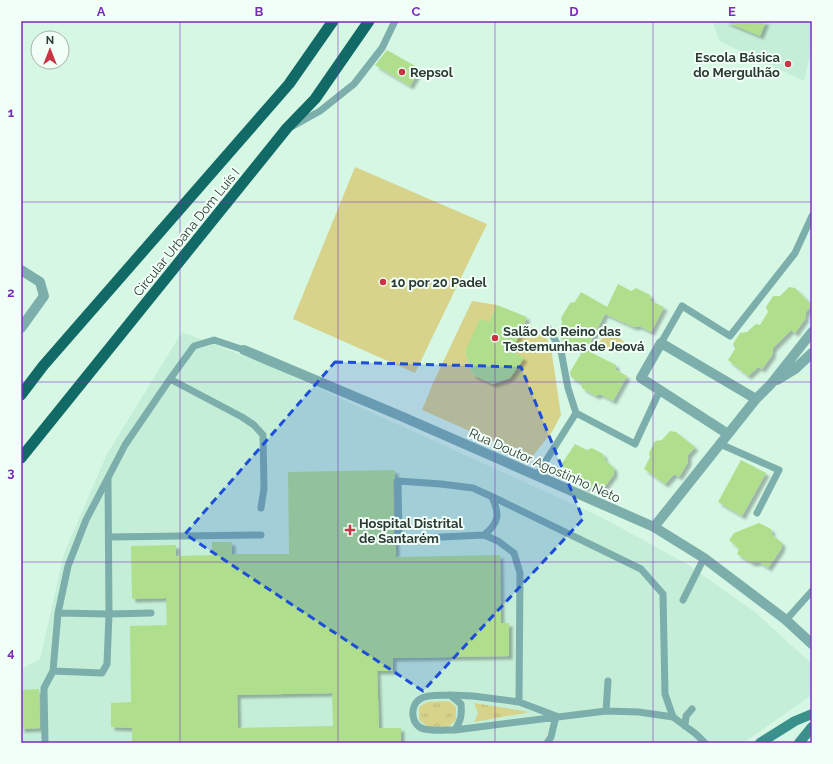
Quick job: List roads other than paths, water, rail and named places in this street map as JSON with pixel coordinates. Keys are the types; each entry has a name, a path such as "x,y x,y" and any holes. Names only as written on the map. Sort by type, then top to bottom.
{"highway":[{"name":"Circular Urbana Dom Luís I","path":"21,395 43,366 288,84 333,21"},
{"name":"Circular Urbana Dom Luís I","path":"21,458 288,128 315,100 369,21"}],"main road":[{"path":"760,743 795,721 812,714"},
{"path":"799,743 812,727"}],"street":[{"path":"21,270 40,282 44,296 21,328"},
{"path":"654,527 756,399 812,332"},
{"path":"728,434 641,378 661,343 756,399"},
{"name":"Rua Doutor Agostinho Neto","path":"244,350 537,475 543,479 654,527 704,558 786,620 812,644"},
{"path":"770,384 794,369 811,355"}],"lane":[{"path":"288,128 320,111 354,84 382,48 395,21"},
{"path":"661,343 682,306 730,336 795,253 812,216"},
{"path":"549,329 561,351 568,388 576,413 635,444 660,390"},
{"path":"45,743 44,688 53,671 58,613 70,559 86,520 125,445 170,378 194,346 214,340 244,350"},
{"path":"170,378 242,417 254,425 263,435 264,488 261,508"},
{"path":"537,475 576,413"},
{"path":"720,444 779,470 757,513"},
{"path":"53,671 102,673 107,664 109,614 108,479"},
{"path":"520,702 520,573 514,553 498,541 484,534 399,539 398,481 473,488 641,569 663,594 666,694 673,717"},
{"path":"484,534 493,528 497,517 496,506 492,497"},
{"path":"109,537 261,534"},
{"path":"683,600 704,558"},
{"path":"786,620 812,591"},
{"path":"58,613 151,613"},
{"path":"606,711 608,681"},
{"path":"450,695 461,704 462,714 460,722 455,730"},
{"path":"556,716 520,702 473,696 450,695 428,696 420,699 413,710 413,718 416,725 422,729 439,730 455,730 556,716 606,711 639,712 673,717 705,743"},
{"path":"685,726 686,716 692,709"},
{"path":"547,743 551,737 556,716"}],"place":[{"name":"Escola Básica do Mergulhão","path":"788,64"},
{"name":"Repsol","path":"402,72"},
{"name":"10 por 20 Padel","path":"383,282"},
{"name":"Salão do Reino das Testemunhas de Jeová","path":"495,338"},
{"name":"Hospital Distrital de Santarém","path":"350,530"}]}
